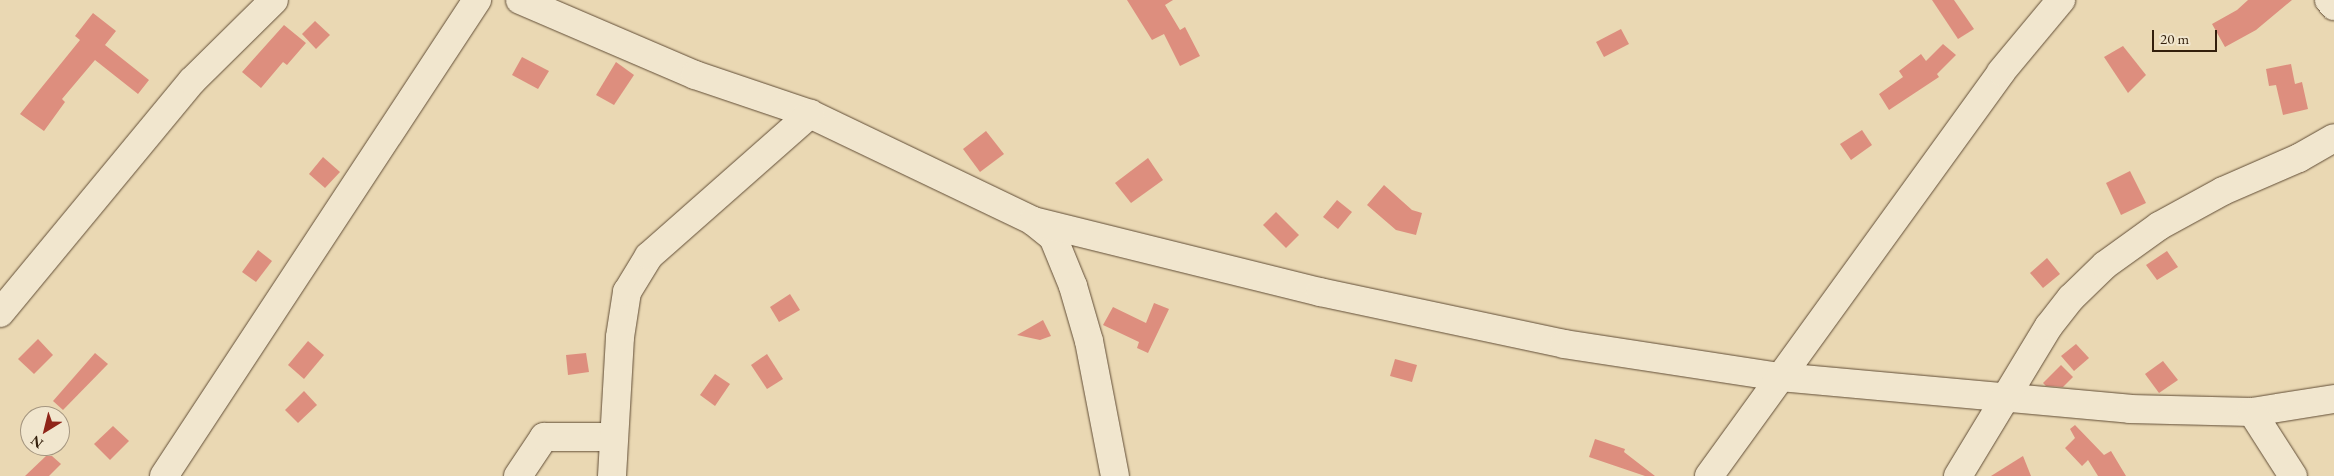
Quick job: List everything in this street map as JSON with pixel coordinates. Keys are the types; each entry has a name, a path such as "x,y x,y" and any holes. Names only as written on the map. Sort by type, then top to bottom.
{"street":[{"path":"0,313 192,81 274,0"},
{"path":"164,476 477,0"},
{"path":"520,0 695,75 810,114 1034,221 1320,292 1554,342 1780,378 2130,409 2252,412 2334,399"},
{"path":"1709,476 2002,72 2061,0"},
{"path":"2329,0 2334,6"},
{"path":"612,476 627,292 649,256 810,114"},
{"path":"1958,476 2007,399 2049,326 2071,298 2105,265 2159,226 2215,195 2299,158 2334,138"},
{"path":"1034,221 1054,237 1073,286 1089,341 1115,476"},
{"path":"2252,412 2293,476"},
{"path":"518,476 544,437 614,437"}],"building":[{"path":"1127,0 1173,0 1165,5 1180,30 1185,27 1200,56 1180,66 1164,34 1152,40"},
{"path":"1932,0 1954,0 1974,29 1958,39"},
{"path":"2248,0 2292,0 2256,30 2225,47 2212,24 2237,10"},
{"path":"93,13 116,31 105,45 149,80 138,94 95,60 62,99 65,102 44,131 20,114 80,40 75,36"},
{"path":"315,21 330,35 316,49 302,34"},
{"path":"284,25 306,43 287,65 283,62 261,88 242,72"},
{"path":"1621,29 1629,44 1604,57 1596,42"},
{"path":"1943,44 1956,55 1937,74 1939,77 1889,110 1879,94 1903,77 1899,71 1921,54 1926,61"},
{"path":"2123,46 2146,75 2128,93 2104,57"},
{"path":"522,57 549,71 538,89 512,75"},
{"path":"616,62 634,75 614,105 596,95"},
{"path":"2291,64 2295,84 2302,82 2308,109 2283,115 2276,85 2269,86 2266,69"},
{"path":"1862,130 1872,145 1851,160 1840,144"},
{"path":"986,131 1004,154 980,172 963,149"},
{"path":"323,157 340,172 325,188 309,174"},
{"path":"1148,158 1163,180 1131,203 1115,183"},
{"path":"2130,171 2146,203 2121,215 2106,183"},
{"path":"1384,185 1412,210 1422,213 1416,235 1396,230 1367,205"},
{"path":"1337,200 1352,212 1338,229 1323,217"},
{"path":"1276,212 1299,235 1286,248 1263,225"},
{"path":"258,250 272,261 256,282 242,272"},
{"path":"2167,251 2178,267 2157,280 2146,265"},
{"path":"2047,258 2060,274 2043,288 2030,273"},
{"path":"790,294 800,310 779,322 770,307"},
{"path":"1154,303 1169,309 1148,353 1137,348 1139,342 1103,325 1113,307 1146,323"},
{"path":"1043,320 1051,336 1040,340 1017,335"},
{"path":"38,339 53,355 34,374 18,359"},
{"path":"308,341 324,355 304,379 288,365"},
{"path":"2076,344 2089,358 2074,371 2061,356"},
{"path":"95,353 108,364 67,406 59,406 53,401"},
{"path":"586,353 589,372 568,375 566,355"},
{"path":"767,354 783,379 767,389 751,365"},
{"path":"1395,359 1417,365 1412,382 1390,376"},
{"path":"2163,361 2178,380 2159,393 2145,374"},
{"path":"2061,365 2073,377 2063,387 2046,386 2043,383"},
{"path":"715,374 730,384 715,406 700,395"},
{"path":"304,391 317,405 298,423 285,410"},
{"path":"2075,425 2104,455 2111,451 2126,476 2098,476 2088,460 2082,466 2065,448 2075,438 2070,429"},
{"path":"113,426 129,441 110,460 94,444"},
{"path":"1595,439 1625,449 1624,452 1655,476 1645,476 1589,457"},
{"path":"46,456 52,456 61,464 49,476 25,476"},
{"path":"2023,456 2031,476 1991,476"}]}
